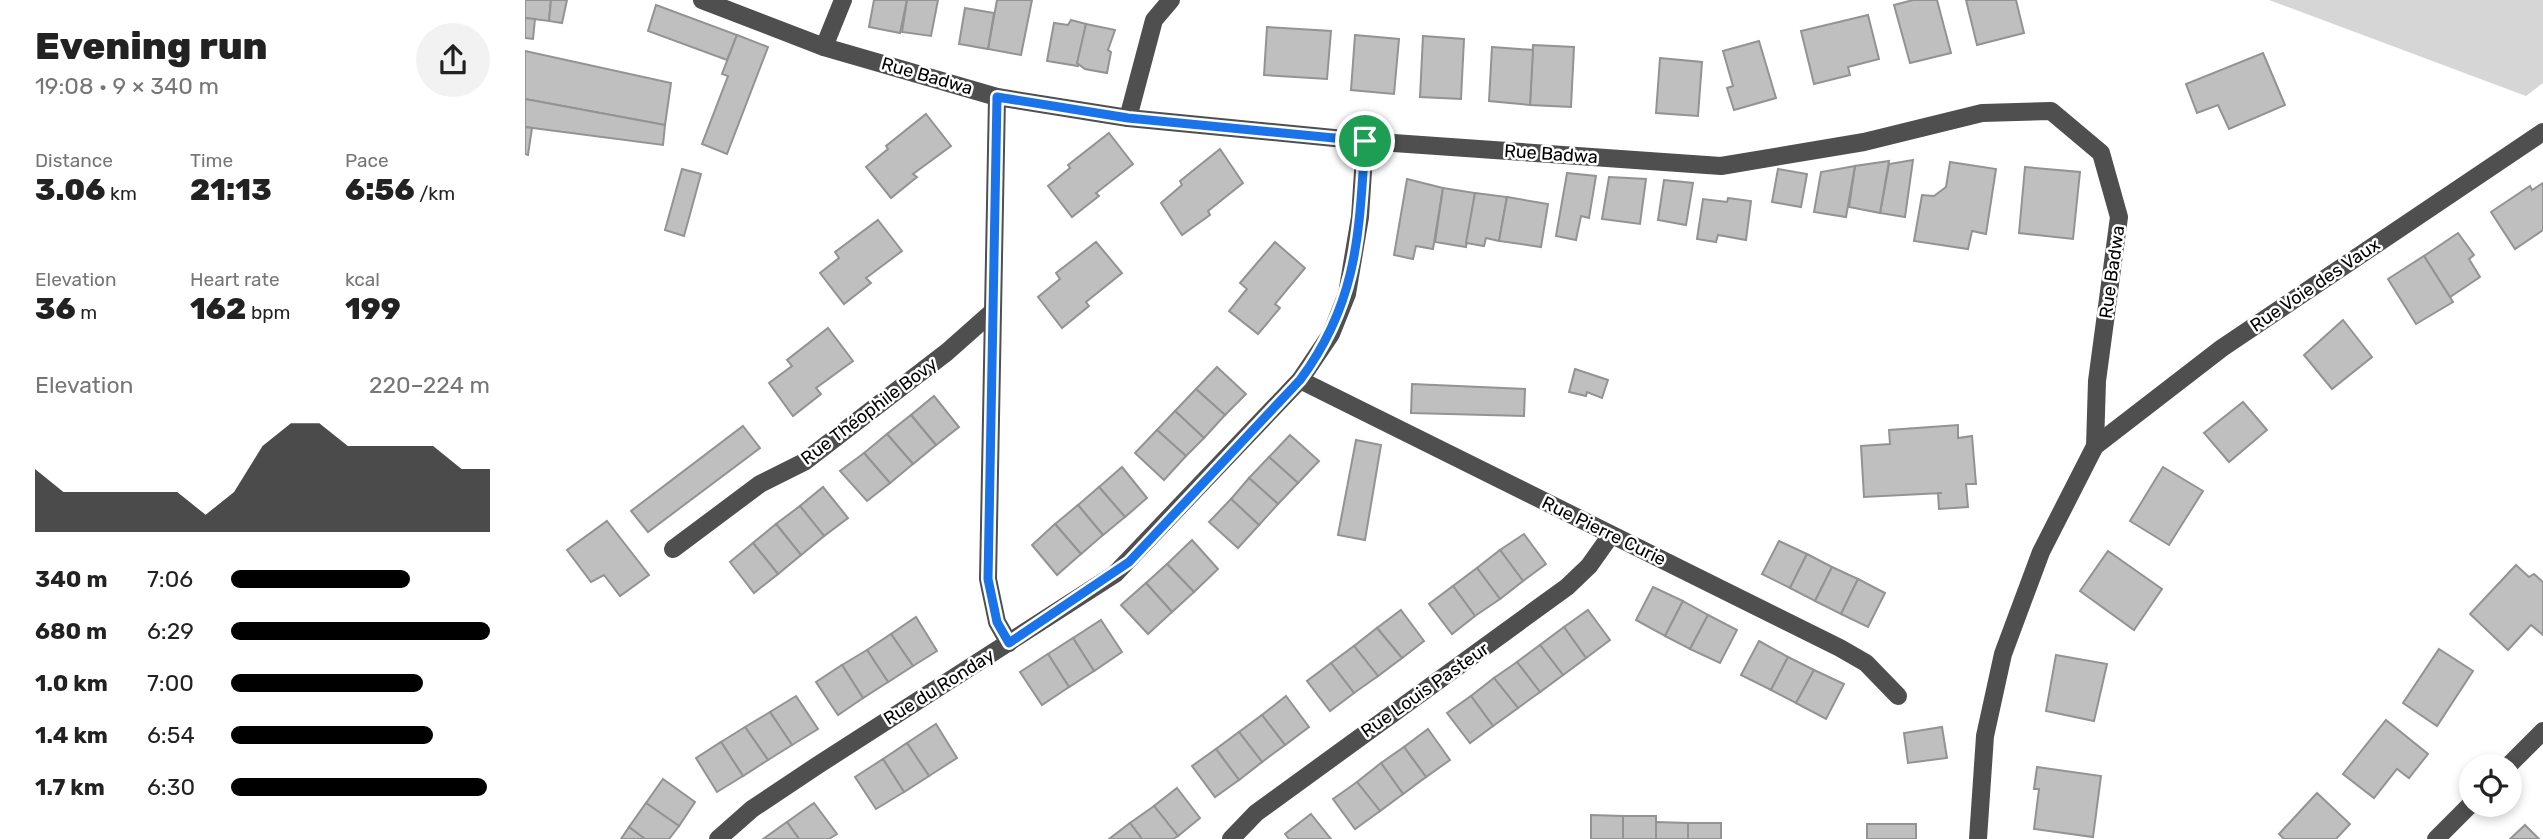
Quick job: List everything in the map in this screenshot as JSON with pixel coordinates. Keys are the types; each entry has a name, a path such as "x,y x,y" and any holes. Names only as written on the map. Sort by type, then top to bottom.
{"street":[{"name":"Rue Badwa","path":"702,0 824,47 997,97 1128,118 1365,141 1721,166 1864,142 1982,113 2051,111 2101,153 2119,218 2097,381 2095,446"},
{"path":"824,47 843,0"},
{"path":"1128,118 1154,20 1171,0"},
{"path":"997,97 988,579 997,622 1009,643"},
{"name":"Rue Voie des Vaux","path":"2095,446 2222,348 2543,132"},
{"name":"Rue du Ronday","path":"718,839 768,798 1009,643 1129,562 1300,380 1331,334 1347,294 1360,217 1365,141"},
{"name":"Rue Théophile Bovy","path":"673,549 760,484 804,463 947,352 991,313"},
{"name":"Rue Pierre Curie","path":"1300,380 1840,648 1866,663 1898,696"},
{"path":"1978,839 1985,736 2003,654 2041,552 2095,446"},
{"name":"Rue Louis Pasteur","path":"1231,839 1256,813 1567,587 1589,566 1611,535"},
{"path":"2520,754 2543,731"},
{"path":"2436,839 2459,816"}],"shaded area":[{"path":"2269,0 2543,0 2543,83 2526,96"}],"building":[{"path":"525,0 551,0 549,21 525,18"},
{"path":"551,0 567,0 562,23 549,21"},
{"path":"874,0 907,0 900,33 869,27"},
{"path":"907,0 938,0 931,36 902,32"},
{"path":"997,0 1032,0 1021,55 988,49"},
{"path":"1913,0 1937,0 1951,53 1910,63 1894,5"},
{"path":"1966,0 2016,0 2024,33 1977,45"},
{"path":"656,5 737,35 727,60 648,31"},
{"path":"965,8 994,13 988,49 959,44"},
{"path":"1868,15 1879,59 1848,67 1850,75 1814,84 1801,31"},
{"path":"525,18 535,19 533,39 525,38"},
{"path":"1071,20 1086,24 1078,66 1047,61 1054,23 1068,25"},
{"path":"1086,24 1115,30 1108,50 1111,52 1107,73 1085,69 1077,63"},
{"path":"1267,27 1331,31 1327,79 1264,75"},
{"path":"737,35 768,47 727,154 702,144 728,76 722,74"},
{"path":"1355,35 1399,39 1394,94 1351,90"},
{"path":"1423,36 1464,39 1461,99 1420,97"},
{"path":"1759,41 1776,98 1734,110 1727,88 1733,86 1723,51"},
{"path":"1533,45 1574,47 1571,107 1530,105"},
{"path":"1492,47 1533,50 1530,105 1489,101"},
{"path":"525,51 671,83 665,125 525,99"},
{"path":"2263,53 2285,105 2229,129 2218,105 2197,113 2186,84"},
{"path":"1660,58 1702,62 1698,116 1656,113"},
{"path":"525,99 665,125 663,145 525,127"},
{"path":"926,114 951,146 913,174 917,177 891,198 866,167 888,149 886,146"},
{"path":"525,127 532,128 528,155 525,154"},
{"path":"1109,133 1133,164 1096,193 1099,196 1072,217 1048,186 1070,168 1068,165"},
{"path":"1220,149 1243,183 1208,211 1210,215 1182,235 1161,203 1182,185 1180,181"},
{"path":"1913,160 1905,217 1880,213 1889,164"},
{"path":"1889,161 1880,213 1849,207 1855,166"},
{"path":"1950,162 1996,169 1986,234 1972,231 1968,249 1914,241 1922,195 1934,196 1946,187"},
{"path":"1855,166 1846,217 1814,212 1821,172"},
{"path":"2025,167 2080,172 2073,239 2019,233"},
{"path":"682,169 701,174 684,236 665,230"},
{"path":"1778,169 1807,174 1801,207 1772,202"},
{"path":"1567,173 1596,176 1589,218 1581,216 1576,240 1556,236"},
{"path":"1609,177 1646,179 1640,224 1602,219"},
{"path":"1407,179 1443,188 1433,249 1416,246 1413,259 1394,255"},
{"path":"1664,180 1693,183 1686,225 1658,220"},
{"path":"2543,183 2543,230 2515,249 2491,212 2530,186 2532,190"},
{"path":"1443,188 1475,193 1466,247 1435,242"},
{"path":"1475,193 1507,197 1499,241 1486,238 1484,246 1466,243"},
{"path":"1507,197 1548,204 1541,247 1499,241"},
{"path":"1728,198 1751,201 1746,240 1718,235 1716,242 1697,239 1703,199 1727,202"},
{"path":"878,220 902,251 866,278 871,283 844,304 820,273 839,258 835,252"},
{"path":"2458,233 2474,255 2469,259 2480,277 2450,297 2424,256"},
{"path":"1096,242 1122,273 1086,302 1089,306 1062,328 1038,297 1060,279 1056,273"},
{"path":"1275,242 1305,268 1275,304 1280,308 1258,334 1229,311 1247,289 1240,283"},
{"path":"2424,256 2453,302 2416,324 2388,279"},
{"path":"2343,320 2372,357 2332,389 2304,355"},
{"path":"828,328 853,361 816,388 821,394 793,416 769,383 792,366 787,360"},
{"path":"1217,367 1246,394 1225,415 1196,389"},
{"path":"1575,369 1608,380 1602,398 1587,392 1586,396 1569,392"},
{"path":"1412,384 1525,389 1524,416 1411,413"},
{"path":"1196,389 1225,415 1204,438 1175,411"},
{"path":"934,396 959,427 936,445 911,415"},
{"path":"2243,402 2267,430 2229,462 2204,433"},
{"path":"1175,411 1204,438 1186,456 1157,430"},
{"path":"911,415 936,445 913,464 887,434"},
{"path":"1958,425 1958,438 1972,436 1976,484 1966,484 1968,507 1939,509 1938,493 1864,497 1861,446 1890,444 1889,430"},
{"path":"743,426 760,448 648,532 631,511"},
{"path":"1157,430 1186,456 1164,480 1135,453"},
{"path":"887,434 913,464 890,483 864,453"},
{"path":"1290,435 1319,461 1298,483 1269,457"},
{"path":"1356,440 1381,445 1365,540 1338,535"},
{"path":"864,453 890,483 867,501 840,471"},
{"path":"1269,457 1298,483 1278,504 1249,478"},
{"path":"1122,467 1147,498 1125,517 1099,487"},
{"path":"2163,467 2203,491 2169,545 2130,521"},
{"path":"1249,478 1278,504 1259,525 1231,499"},
{"path":"823,487 848,518 824,536 800,506"},
{"path":"1099,487 1125,517 1103,535 1078,505"},
{"path":"1231,499 1259,525 1238,548 1209,522"},
{"path":"1078,505 1103,535 1081,554 1055,524"},
{"path":"800,506 824,536 801,555 776,524"},
{"path":"607,521 649,575 620,596 604,575 591,582 567,550"},
{"path":"776,524 801,555 778,574 753,543"},
{"path":"1055,524 1081,554 1057,575 1032,545"},
{"path":"1524,534 1546,564 1523,581 1500,550"},
{"path":"1192,540 1218,569 1194,592 1167,564"},
{"path":"1779,541 1807,554 1790,588 1762,574"},
{"path":"753,543 778,574 754,593 730,562"},
{"path":"1500,550 1523,581 1500,599 1477,568"},
{"path":"2108,551 2162,589 2134,630 2080,591"},
{"path":"1807,554 1832,567 1815,601 1790,588"},
{"path":"1167,564 1194,592 1172,612 1146,583"},
{"path":"2516,565 2529,577 2534,574 2543,582 2543,635 2531,625 2508,650 2470,614"},
{"path":"1832,567 1858,579 1841,614 1815,601"},
{"path":"1477,568 1500,599 1475,616 1453,586"},
{"path":"1858,579 1885,593 1868,627 1841,614"},
{"path":"1146,583 1172,612 1148,634 1121,605"},
{"path":"1453,586 1475,616 1452,634 1429,604"},
{"path":"1653,587 1683,601 1665,636 1636,620"},
{"path":"1683,601 1708,615 1690,649 1665,636"},
{"path":"1401,610 1424,641 1402,658 1377,628"},
{"path":"1588,610 1610,640 1586,658 1564,627"},
{"path":"1708,615 1737,630 1720,663 1690,649"},
{"path":"916,617 937,651 913,666 891,634"},
{"path":"1101,620 1122,652 1094,671 1073,638"},
{"path":"1564,627 1586,658 1563,675 1540,645"},
{"path":"1377,628 1402,658 1378,676 1354,646"},
{"path":"891,634 913,666 888,682 867,650"},
{"path":"1073,638 1094,671 1069,687 1048,654"},
{"path":"1759,641 1788,657 1771,690 1741,675"},
{"path":"1540,645 1563,675 1540,692 1517,662"},
{"path":"1354,646 1378,676 1354,693 1331,663"},
{"path":"2439,649 2473,671 2437,726 2403,703"},
{"path":"867,650 888,682 863,698 842,665"},
{"path":"1048,654 1069,687 1042,705 1020,672"},
{"path":"2056,655 2107,664 2094,721 2046,711"},
{"path":"1788,657 1814,670 1796,703 1771,690"},
{"path":"1517,662 1540,692 1518,708 1494,678"},
{"path":"1331,663 1354,693 1330,711 1307,681"},
{"path":"842,665 863,698 838,715 816,682"},
{"path":"1814,670 1844,684 1826,719 1796,703"},
{"path":"1494,678 1518,708 1493,726 1471,696"},
{"path":"796,696 818,729 792,745 770,712"},
{"path":"1286,696 1309,727 1285,745 1262,715"},
{"path":"1471,696 1493,726 1470,743 1447,713"},
{"path":"770,712 792,745 768,760 745,727"},
{"path":"1262,715 1285,745 1262,762 1239,732"},
{"path":"2386,720 2428,754 2409,778 2397,769 2374,798 2343,774"},
{"path":"936,724 957,758 929,776 907,743"},
{"path":"745,727 768,760 743,776 721,742"},
{"path":"1942,727 1947,758 1908,763 1904,733"},
{"path":"1428,729 1450,760 1426,777 1404,747"},
{"path":"1239,732 1262,762 1239,780 1216,749"},
{"path":"721,742 743,776 717,792 696,758"},
{"path":"907,743 929,776 904,792 883,759"},
{"path":"1404,747 1426,777 1403,794 1381,763"},
{"path":"1216,749 1239,780 1215,797 1192,766"},
{"path":"883,759 904,792 876,809 855,777"},
{"path":"1381,763 1403,794 1380,811 1357,782"},
{"path":"2037,767 2101,776 2093,837 2034,829 2039,789 2034,789"},
{"path":"663,779 695,802 679,826 646,803"},
{"path":"1357,782 1380,811 1355,829 1333,799"},
{"path":"1177,788 1200,818 1178,836 1154,806"},
{"path":"2317,793 2350,824 2336,839 2284,839 2279,834"},
{"path":"646,803 679,826 669,839 645,839 629,827"},
{"path":"814,803 837,834 829,839 799,839 787,822"},
{"path":"1154,806 1178,836 1173,839 1142,839 1130,823"},
{"path":"1311,814 1331,839 1289,839 1285,834"},
{"path":"1591,815 1623,816 1623,839 1591,839"},
{"path":"1623,816 1656,816 1656,839 1623,839"},
{"path":"787,822 799,839 763,839"},
{"path":"1656,822 1688,823 1688,839 1656,839"},
{"path":"1130,823 1142,839 1109,839"},
{"path":"1688,823 1721,823 1721,839 1688,839"},
{"path":"1867,824 1916,824 1916,839 1867,839"},
{"path":"2525,825 2539,839 2510,839"},
{"path":"629,827 645,839 621,839"}],"route":[{"path":"997,97 1128,118 1365,141 1360,217 1347,294 1341,313 1320,354 1300,380 1129,562 1092,590 1009,643 997,622 988,579 997,97"}]}
